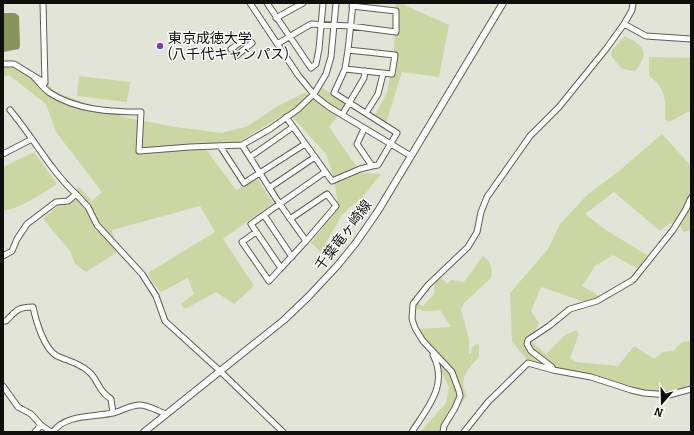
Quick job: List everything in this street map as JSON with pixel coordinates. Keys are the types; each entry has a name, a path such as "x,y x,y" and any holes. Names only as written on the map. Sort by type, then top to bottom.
{"main road":[{"name":"千葉竜ヶ崎線","path":"144,432 284,320 328,276 355,244 378,211 503,3"}],"street":[{"path":"3,64 14,64 45,83 43,3"},
{"path":"250,3 301,80 314,94 329,107 390,145 411,156"},
{"path":"267,3 311,68 316,64 319,49 323,3"},
{"path":"276,18 303,3"},
{"path":"33,76 50,92 65,101 105,111 141,112 139,151 242,145 270,129 286,117 314,94 321,84 329,64 336,3"},
{"path":"632,10 633,3"},
{"path":"442,432 460,396 459,391 452,372 423,341 415,328 412,319 413,304 428,285 468,247 477,232 480,212 487,197 530,136 580,83 624,24 636,3"},
{"path":"277,44 311,24 350,26 396,32 396,11 352,5 350,26 348,50 345,69 334,93 397,133 378,165 360,169 332,181 286,117"},
{"path":"624,24 646,36 691,39"},
{"path":"231,49 248,37"},
{"path":"236,56 252,43"},
{"path":"345,69 392,74 396,55 348,50"},
{"path":"342,115 364,78 365,71"},
{"path":"366,114 378,94 384,74"},
{"path":"10,110 22,123 56,172 88,207 97,225 142,274 156,296 165,321 220,371 283,432"},
{"path":"250,157 293,127"},
{"path":"364,129 357,144 372,166"},
{"path":"3,154 32,139"},
{"path":"220,146 244,183 305,144"},
{"path":"242,145 279,204 306,241"},
{"path":"269,188 315,157"},
{"path":"281,268 251,224 325,172"},
{"path":"3,256 12,251 17,239 27,224 56,202 68,200 76,194"},
{"path":"256,232 242,242 270,281 336,206 327,194 290,219"},
{"path":"553,370 552,367 531,351 527,344 528,340 573,307 597,301 633,280 674,230 691,198"},
{"path":"264,215 292,257"},
{"path":"3,321 6,321 14,311 33,307 37,325 49,348 56,355 79,364 95,377 103,393 111,399 113,413"},
{"path":"412,432 427,410 439,380 436,360 430,349"},
{"path":"464,432 488,402 525,364 528,363 553,370 591,377 644,393 670,395 691,390"},
{"path":"3,386 18,407 31,414 41,425 52,432 62,424 78,418 113,413 141,405 166,414"},
{"path":"36,432 41,425"}],"shaded area":[{"path":"396,3 404,3 404,5 449,25 439,77 402,72 385,126 346,106 329,127 361,173 381,174 361,199 341,216 321,252 311,243 338,208 334,178 326,154 288,112 239,142 202,144 236,190 257,179 273,203 223,239 254,286 234,304 216,292 185,309 181,304 194,294 188,278 161,292 153,283 148,273 215,232 200,206 112,230 116,253 86,272 75,264 70,251 43,219 79,187 92,201 102,192 56,132 46,104 9,75 3,77 3,64 28,68 43,78 55,92 127,118 175,127 222,133 248,126 278,106 306,92 311,101 322,88 374,116 387,93 394,52"},
{"path":"3,13 15,13 19,16 19,49 3,52"},
{"path":"625,36 637,43 643,50 643,59 635,71 622,69 611,56 612,50"},
{"path":"649,57 691,58 691,113 688,112 669,122 665,120 664,95 659,85 649,76"},
{"path":"79,76 130,82 127,102 77,96"},
{"path":"662,134 691,166 691,230 684,232 679,224 671,223 660,231 614,192 585,214 606,230 650,257 640,270 613,255 595,266 582,286 601,297 585,302 541,287 531,311 539,323 531,341 546,354 564,336 576,330 579,334 570,358 576,362 618,366 634,346 654,359 663,352 673,351 682,342 691,341 691,387 666,393 646,391 615,381 550,368 536,362 528,361 512,342 510,293 548,249 560,224 588,194 618,172"},
{"path":"34,152 57,184 24,204 3,211 3,167"},
{"path":"483,256 488,260 491,266 491,278 464,303 461,309 469,339 469,353 471,354 472,347 479,343 479,357 468,370 464,379 464,390 467,396 456,410 451,408 444,419 440,432 420,432 446,403 449,387 420,329 451,327 440,310 423,311 414,307 416,302 423,306 434,294 435,281 440,276 447,284 451,280 464,282"}],"place":[{"name":"東京成徳大学 (八千代キャンパス)","path":"160,46"}]}
